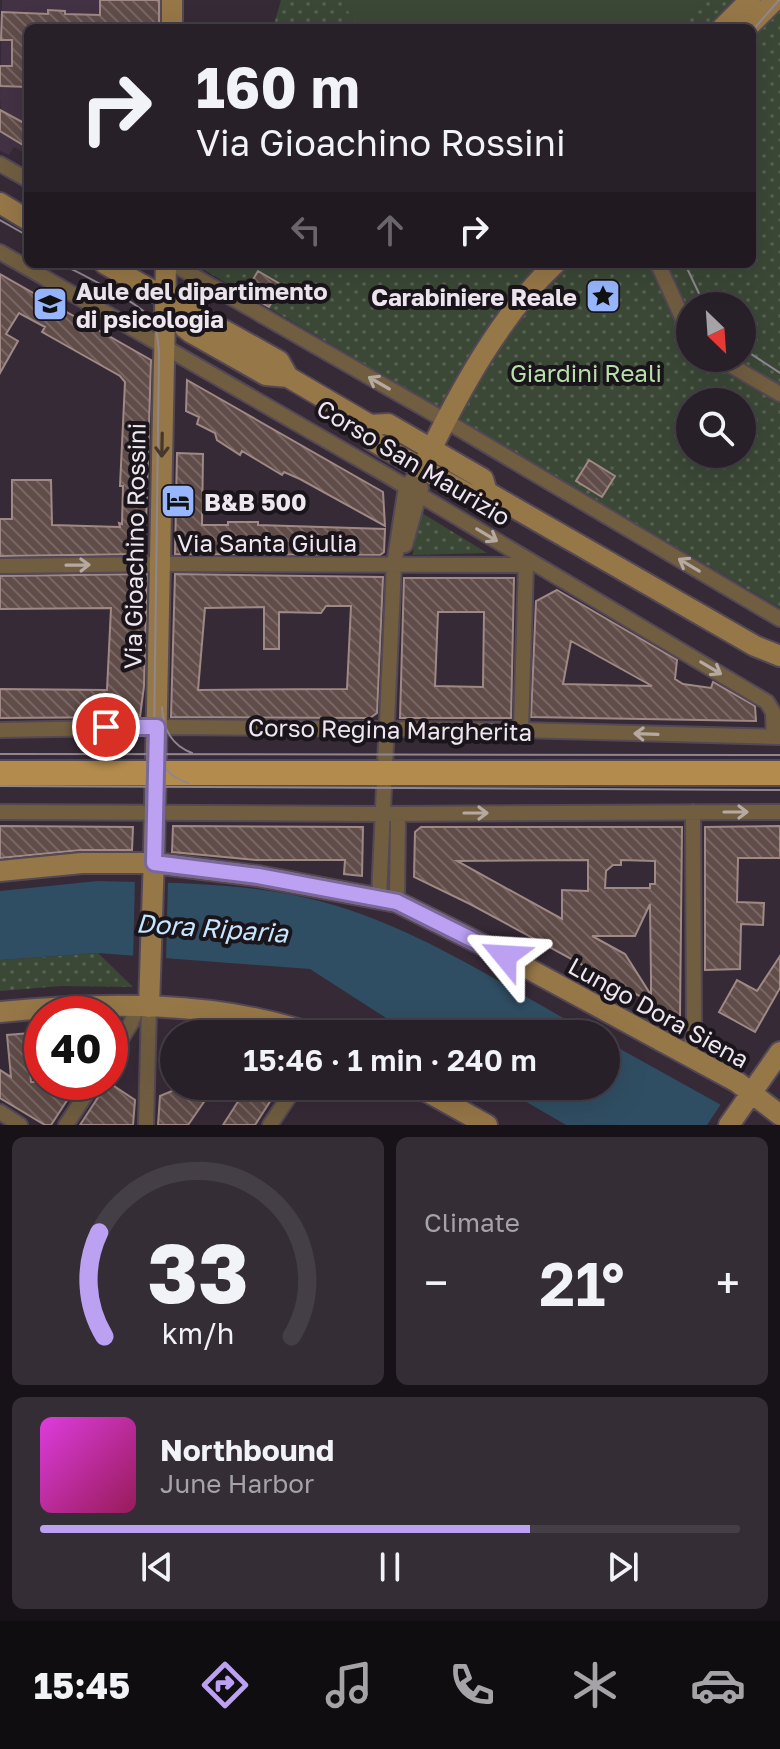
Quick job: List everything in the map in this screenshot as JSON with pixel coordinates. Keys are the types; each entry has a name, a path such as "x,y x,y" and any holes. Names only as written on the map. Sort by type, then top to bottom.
{"main road":[{"name":"Corso Regina Margherita","path":"0,773 780,773"}],"street":[{"path":"172,0 172,24"},
{"path":"726,24 750,0"},
{"path":"751,24 775,0"},
{"path":"0,164 24,178"},
{"path":"0,203 24,218"},
{"name":"Corso San Maurizio","path":"0,252 24,266"},
{"name":"Corso San Maurizio","path":"28,268 421,495 530,564 767,702 773,712 777,737"},
{"name":"Corso San Maurizio","path":"112,268 279,361 288,377 370,425 388,424 483,479 487,492"},
{"name":"Via Gioachino Rossini","path":"145,1002 154,869 166,268"},
{"name":"Corso San Maurizio","path":"180,268 780,619"},
{"path":"388,900 381,814 406,487 422,469 446,421 490,347 518,305 551,268"},
{"path":"660,268 676,304"},
{"path":"742,372 780,394"},
{"name":"Corso San Maurizio","path":"370,425 373,441 422,469 470,495 487,492 755,646 780,656"},
{"path":"398,565 421,495 422,469"},
{"path":"521,730 530,564"},
{"name":"Via Santa Giulia","path":"0,566 530,564"},
{"name":"Corso San Maurizio","path":"755,646 780,667"},
{"name":"Corso Regina Margherita","path":"0,730 157,727 521,730 777,737"},
{"path":"0,812 780,812"},
{"path":"686,1056 694,1036 693,812"},
{"path":"388,900 398,814"},
{"name":"Lungo Dora Siena","path":"0,871 82,863 258,876 388,900 505,956 752,1093 780,1115"},
{"path":"128,1028 145,1002"},
{"path":"145,1002 146,1125"},
{"path":"0,1012 145,1002 264,1020"},
{"path":"733,1119 780,1052"},
{"path":"66,1125 82,1100"},
{"path":"270,1125 287,1100"},
{"path":"442,1100 487,1125"},
{"path":"0,1112 20,1125"},
{"path":"773,1125 780,1115"}],"shaded area":[{"path":"2,0 161,0 160,24 24,24 24,153 14,147 9,155 0,151 0,129 8,114 1,110"}],"green space":[{"name":"Giardini Reali","path":"281,0 780,0 780,608 201,268 756,268 756,24 274,24"},
{"path":"340,0 703,0 680,24 357,24"},
{"path":"422,513 487,553 413,555 415,531"},
{"path":"98,953 133,987 61,986 0,991 0,960"}],"water":[{"name":"Dora Riparia","path":"98,881 183,883 295,895 359,913 428,943 568,1020 389,1020 310,969 98,953 0,960 0,891"},
{"path":"620,1049 757,1125 566,1125 523,1100 620,1100"}],"pier":[{"path":"135,878 168,879 166,962 133,960"},
{"path":"721,1104 759,1125 707,1125"}],"building":[{"path":"100,0 159,0 159,24 24,24 24,87 0,86 0,66 12,66 12,40 1,40 2,12 48,14 48,10 100,15"},
{"path":"0,110 24,123 24,146 0,131"},
{"path":"258,271 282,285 269,307 245,293"},
{"path":"0,274 151,360 145,554 0,556 0,519 12,519 12,480 51,480 52,525 120,527 125,382 120,376 42,332 45,327 19,313 6,334 18,341 0,373"},
{"path":"187,380 383,492 385,526 300,479 284,472 282,475 217,440 215,433 197,424 199,417 186,411"},
{"path":"177,453 203,454 202,525 258,522 258,525 385,529 384,552 380,555 175,554"},
{"path":"589,460 615,476 602,497 576,481"},
{"path":"147,574 144,686 140,717 0,718 0,689 107,690 111,608 0,609 0,576"},
{"path":"175,574 383,577 377,713 370,718 171,717","holes":["326,606 351,606 347,689 198,690 205,608 264,607 264,649 279,649 279,612 321,613"]},
{"path":"404,578 514,578 511,718 400,718","holes":["438,612 484,612 483,687 435,686"]},
{"path":"557,590 677,660 675,679 683,684 711,688 713,682 755,706 756,721 531,717 536,601","holes":["571,641 652,686 563,684"]},
{"path":"0,826 133,827 132,850 81,850 0,858"},
{"path":"173,826 363,827 362,876 344,874 345,860 257,860 172,852"},
{"path":"780,826 780,858 738,858 737,902 764,903 763,925 741,924 740,969 705,970 705,827"},
{"path":"421,827 682,827 680,1018 414,877 415,832","holes":["588,860 588,891 562,890 562,919 457,861","621,860 655,861 655,884 650,884 650,888 605,888 606,871 613,865 621,865","650,904 651,995 625,954 592,936 635,936"]},
{"path":"780,956 780,988 755,1032 719,1012 737,980 757,991"},
{"path":"24,1034 24,1100 67,1100 51,1125 45,1125 0,1098 0,1070 11,1077 7,1035"},
{"path":"128,1095 135,1100 133,1125 80,1125 96,1100 128,1100"},
{"path":"160,1096 160,1100 205,1100 188,1125 158,1125"},
{"path":"239,1100 271,1100 255,1125 223,1125"}],"tram line":[{"path":"756,26 779,0"},
{"path":"0,220 24,234"},
{"path":"70,268 138,307 153,322 157,333 154,742 165,768 174,777 188,783"},
{"path":"687,268 698,292"},
{"path":"756,357 780,373"},
{"path":"162,707 170,735 179,746 192,753"},
{"path":"0,754 780,755"},
{"path":"0,786 780,790"}],"place":[{"name":"Carabiniere Reale","path":"603,296"},
{"name":"Aule del dipartimento di psicologia","path":"50,304"},
{"name":"B&B 500","path":"178,501"}],"route":[{"path":"106,727 157,727 154,863 258,876 397,902 505,956"}]}
